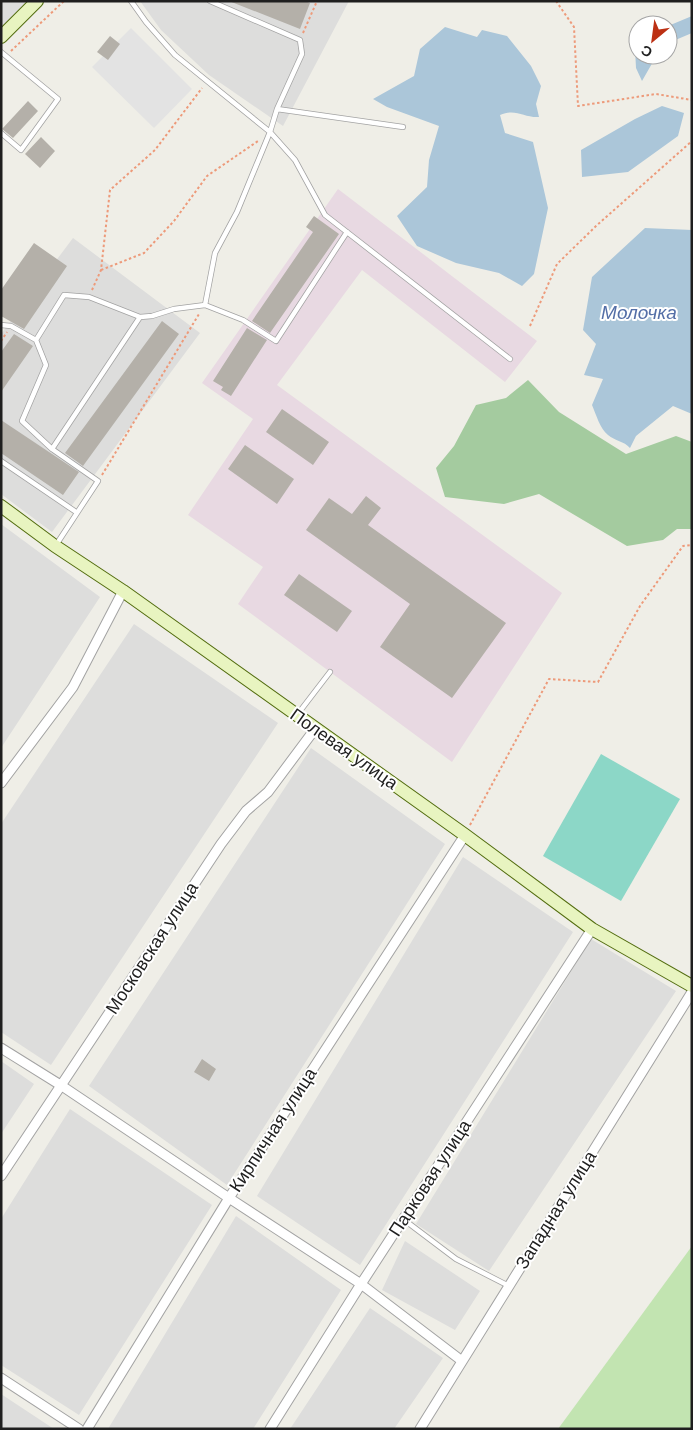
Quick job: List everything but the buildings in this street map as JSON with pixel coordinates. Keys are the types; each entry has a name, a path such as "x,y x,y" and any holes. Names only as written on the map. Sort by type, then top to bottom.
{"street":[{"path":"3,31 37,1"},
{"name":"Полевая улица","path":"1,506 465,835 592,929 692,986"},
{"path":"1,783 73,687 123,591"},
{"name":"Московская улица","path":"1,1176 221,844 246,812 268,792 315,729"},
{"name":"Кирпичная улица","path":"87,1429 229,1198 465,835"},
{"name":"Парковая улица","path":"270,1429 403,1219 592,929"},
{"name":"Западная улица","path":"420,1429 692,992"},
{"path":"1,1048 62,1086 362,1284 462,1361"},
{"path":"1,1378 79,1429"}],"lane":[{"path":"131,1 146,22 175,55 270,132 295,160 325,215 510,359"},
{"path":"205,304 215,253 236,212 270,132 277,109 302,54 300,40 210,1"},
{"path":"1,52 58,99 21,150 1,133"},
{"path":"277,109 403,127"},
{"path":"36,340 64,296 89,297 140,317 205,304 243,320 276,341 346,232"},
{"path":"52,449 140,317"},
{"path":"1,325 11,326 36,340 46,366 22,421 52,449 98,481 55,546"},
{"path":"1,461 76,512"},
{"path":"296,716 330,672"},
{"path":"403,1219 456,1259 509,1286"}],"path":[{"path":"6,56 64,1"},
{"path":"300,40 317,1"},
{"path":"556,1 574,27 578,106 656,94 692,100"},
{"path":"89,297 101,270 110,190 155,150 207,82"},
{"path":"101,270 144,254 174,221 207,176 270,132"},
{"path":"530,326 557,264 596,226 692,141"},
{"path":"98,481 205,304"},
{"path":"465,835 549,679 598,682 640,606 683,546 692,544"}],"shaded area":[{"path":"1,1 37,1 8,31 1,25"},
{"path":"140,1 349,1 283,126 209,75 161,30"},
{"path":"131,28 192,89 154,128 92,67"},
{"path":"338,189 537,341 505,382 362,270 277,385 562,593 452,762 238,604 263,567 188,515 253,419 202,383"},
{"path":"73,238 200,333 52,532 1,494 1,334"},
{"path":"1,524 100,597 1,748"},
{"path":"134,624 278,723 51,1065 1,1032 1,824"},
{"path":"311,748 445,844 227,1185 89,1086"},
{"path":"601,754 680,799 621,901 543,856"},
{"path":"463,857 573,932 360,1265 257,1196"},
{"path":"591,939 676,991 489,1271 416,1224"},
{"path":"1,1061 34,1084 1,1134"},
{"path":"70,1109 212,1205 79,1415 1,1365 1,1219"},
{"path":"236,1216 341,1290 253,1429 108,1429"},
{"path":"405,1241 480,1291 455,1330 382,1290"},
{"path":"370,1308 443,1358 394,1429 290,1429"},
{"path":"1,1394 54,1429 1,1429"}],"green space":[{"path":"528,380 559,412 626,454 676,436 692,442 692,529 677,529 663,540 627,546 539,494 504,504 445,497 436,468 454,446 476,405 506,398"},
{"path":"692,1246 692,1429 558,1429"}],"water":[{"path":"692,16 692,33 678,39 678,22"},
{"path":"445,27 477,37 482,30 507,36 531,66 541,86 536,104 539,117 511,112 500,115 505,133 533,142 548,208 534,274 522,286 499,273 456,263 417,246 397,216 427,187 429,160 439,126 387,107 373,99 414,76 420,49"},
{"path":"636,65 651,65 642,81"},
{"path":"662,106 684,113 678,136 628,172 582,177 581,150"},
{"name":"Молочка","path":"645,228 692,230 692,414 673,406 636,436 630,448 608,435 603,429 592,405 603,379 584,375 596,344 583,330 592,277"}]}
